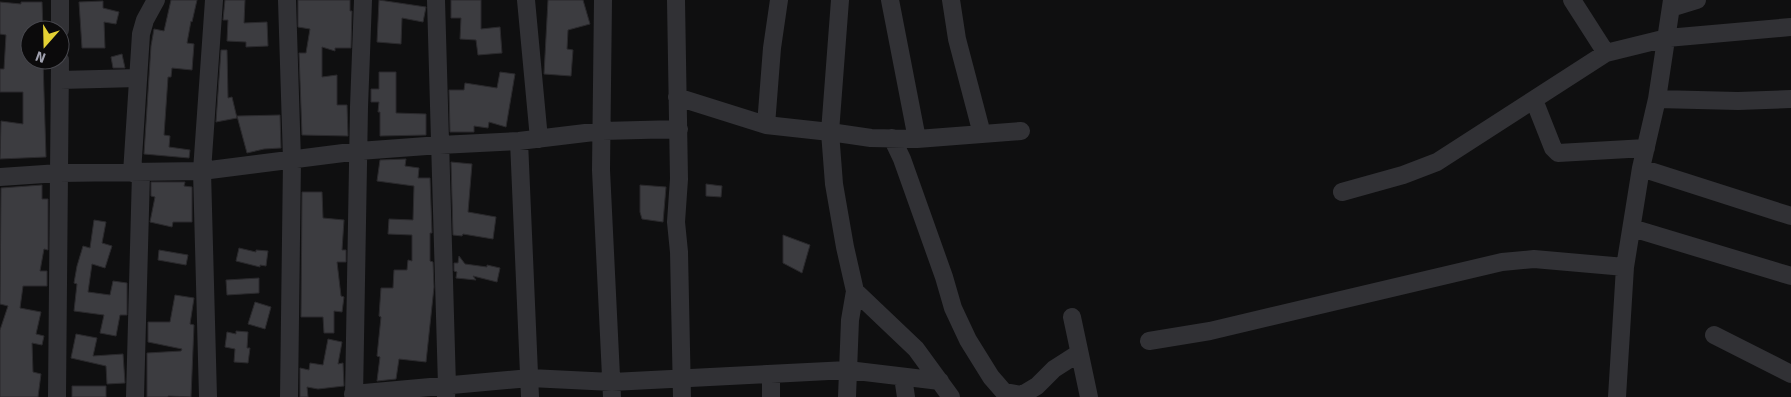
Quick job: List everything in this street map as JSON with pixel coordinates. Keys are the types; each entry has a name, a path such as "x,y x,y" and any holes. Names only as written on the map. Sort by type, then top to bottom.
{"street":[{"path":"60,0 60,20"},
{"path":"135,397 138,78 141,34 145,20 156,0"},
{"path":"208,397 202,171 214,0"},
{"path":"287,0 292,160 289,397"},
{"path":"362,0 353,396 446,392 530,378 612,390 681,377 771,375 848,370 940,381"},
{"path":"436,0 446,392"},
{"path":"526,0 539,139"},
{"path":"602,0 601,170 612,390"},
{"path":"676,0 680,179 676,222 679,252 682,397"},
{"path":"766,126 772,48 780,0"},
{"path":"840,0 830,132 834,184 845,247 856,291 850,320 847,397"},
{"path":"890,0 917,139"},
{"path":"951,0 957,39 982,134"},
{"path":"1572,0 1606,53"},
{"path":"1617,397 1625,267 1641,168 1658,99 1672,4 1697,0"},
{"path":"1342,192 1403,175 1437,162 1606,53 1667,38 1791,28"},
{"path":"57,397 60,70"},
{"path":"60,80 138,78"},
{"path":"677,97 766,126 871,138 917,139 1021,131"},
{"path":"1658,99 1791,99"},
{"path":"1534,100 1553,148 1558,153 1646,148"},
{"path":"0,177 60,173 202,171 359,151 440,144 520,141 602,131 679,129"},
{"path":"892,138 902,159 944,277 953,308 968,340 991,377 1004,392 1022,395 1036,386 1054,369 1079,353"},
{"path":"520,141 530,397"},
{"path":"1641,168 1791,216"},
{"path":"1632,228 1791,276"},
{"path":"1150,341 1210,331 1502,262 1534,259 1625,267"},
{"path":"856,291 916,349 950,397"},
{"path":"1072,317 1088,397"},
{"path":"1714,335 1791,374"},
{"path":"771,375 771,397"},
{"path":"902,377 906,397"}],"building":[{"path":"171,0 197,0 187,43 194,44 192,70 172,68 171,77 168,77 164,135 170,136 169,147 190,150 189,158 144,154 151,46 154,29 164,31"},
{"path":"225,0 245,0 244,23 267,22 268,46 246,47 246,42 227,41 228,20 223,20"},
{"path":"298,0 350,0 350,11 352,11 351,48 335,48 335,51 322,47 322,77 337,75 337,105 347,105 348,136 302,135 299,53 306,53 310,29 298,27"},
{"path":"379,0 426,7 423,22 402,18 401,44 377,42"},
{"path":"451,0 481,0 481,29 500,27 502,53 478,55 476,40 460,39 461,18 451,18"},
{"path":"548,0 583,0 590,24 568,30 567,49 573,50 571,76 544,74"},
{"path":"103,1 103,8 119,12 116,24 104,22 105,48 82,48 79,2"},
{"path":"0,2 21,4 21,2 42,2 43,20 20,20 20,70 43,70 46,157 0,159 1,121 23,124 23,92 0,92 0,69 4,69 6,35 0,34"},
{"path":"221,50 227,50 228,98 232,97 237,118 216,122"},
{"path":"122,54 125,68 113,68 111,57"},
{"path":"379,72 396,72 396,113 426,114 426,135 380,136 379,102 371,102 371,89 379,89"},
{"path":"500,72 515,74 506,127 489,122 488,128 474,126 474,132 450,132 449,90 464,90 465,83 497,88"},
{"path":"280,115 281,148 247,153 237,116"},
{"path":"406,159 405,166 419,168 418,178 430,178 432,233 430,233 430,261 433,262 434,287 426,362 399,359 396,379 377,381 380,357 377,356 381,317 379,316 381,288 393,288 394,270 407,270 408,260 412,261 412,235 388,234 389,219 413,220 414,186 377,181 380,160"},
{"path":"451,162 472,164 468,212 496,217 493,239 463,234 462,236 453,235"},
{"path":"151,182 185,182 184,186 192,187 192,222 173,222 172,227 150,222 155,197 151,196"},
{"path":"706,184 722,186 721,197 706,196"},
{"path":"42,185 42,199 48,199 48,250 44,249 40,271 47,271 47,286 23,286 20,308 41,312 36,334 44,336 42,345 32,343 33,372 41,374 38,397 0,397 0,330 8,306 0,304 1,188"},
{"path":"640,185 666,187 663,222 642,219 640,212"},
{"path":"302,192 322,192 323,218 344,220 342,250 346,250 346,262 337,262 341,296 344,297 342,312 334,311 334,333 324,333 323,317 301,317"},
{"path":"94,220 106,222 102,243 112,246 105,268 92,264 88,292 110,295 113,281 127,283 127,315 120,315 116,336 100,333 104,315 74,311 77,284 74,283 77,266 83,246 90,248"},
{"path":"783,235 810,245 802,273 783,263"},
{"path":"239,248 256,252 256,250 268,251 266,266 260,265 260,267 236,261"},
{"path":"159,250 188,255 186,265 158,260"},
{"path":"459,256 465,264 487,267 487,265 500,268 497,282 473,276 476,280 456,278 457,272 454,271 454,263 458,263"},
{"path":"259,278 259,293 227,295 226,280"},
{"path":"175,295 194,298 190,324 194,325 191,397 147,397 147,353 181,351 182,349 148,342 148,322 170,322"},
{"path":"255,302 271,307 265,329 248,324"},
{"path":"236,331 248,332 247,348 250,348 248,363 234,362 235,349 225,347 227,332 236,334"},
{"path":"76,334 97,338 93,356 123,354 125,383 107,384 106,366 71,358"},
{"path":"328,339 342,342 338,364 343,363 344,386 318,389 307,387 308,397 300,397 300,368 309,370 310,363 323,365"},
{"path":"72,386 106,386 106,397 72,397"}]}
